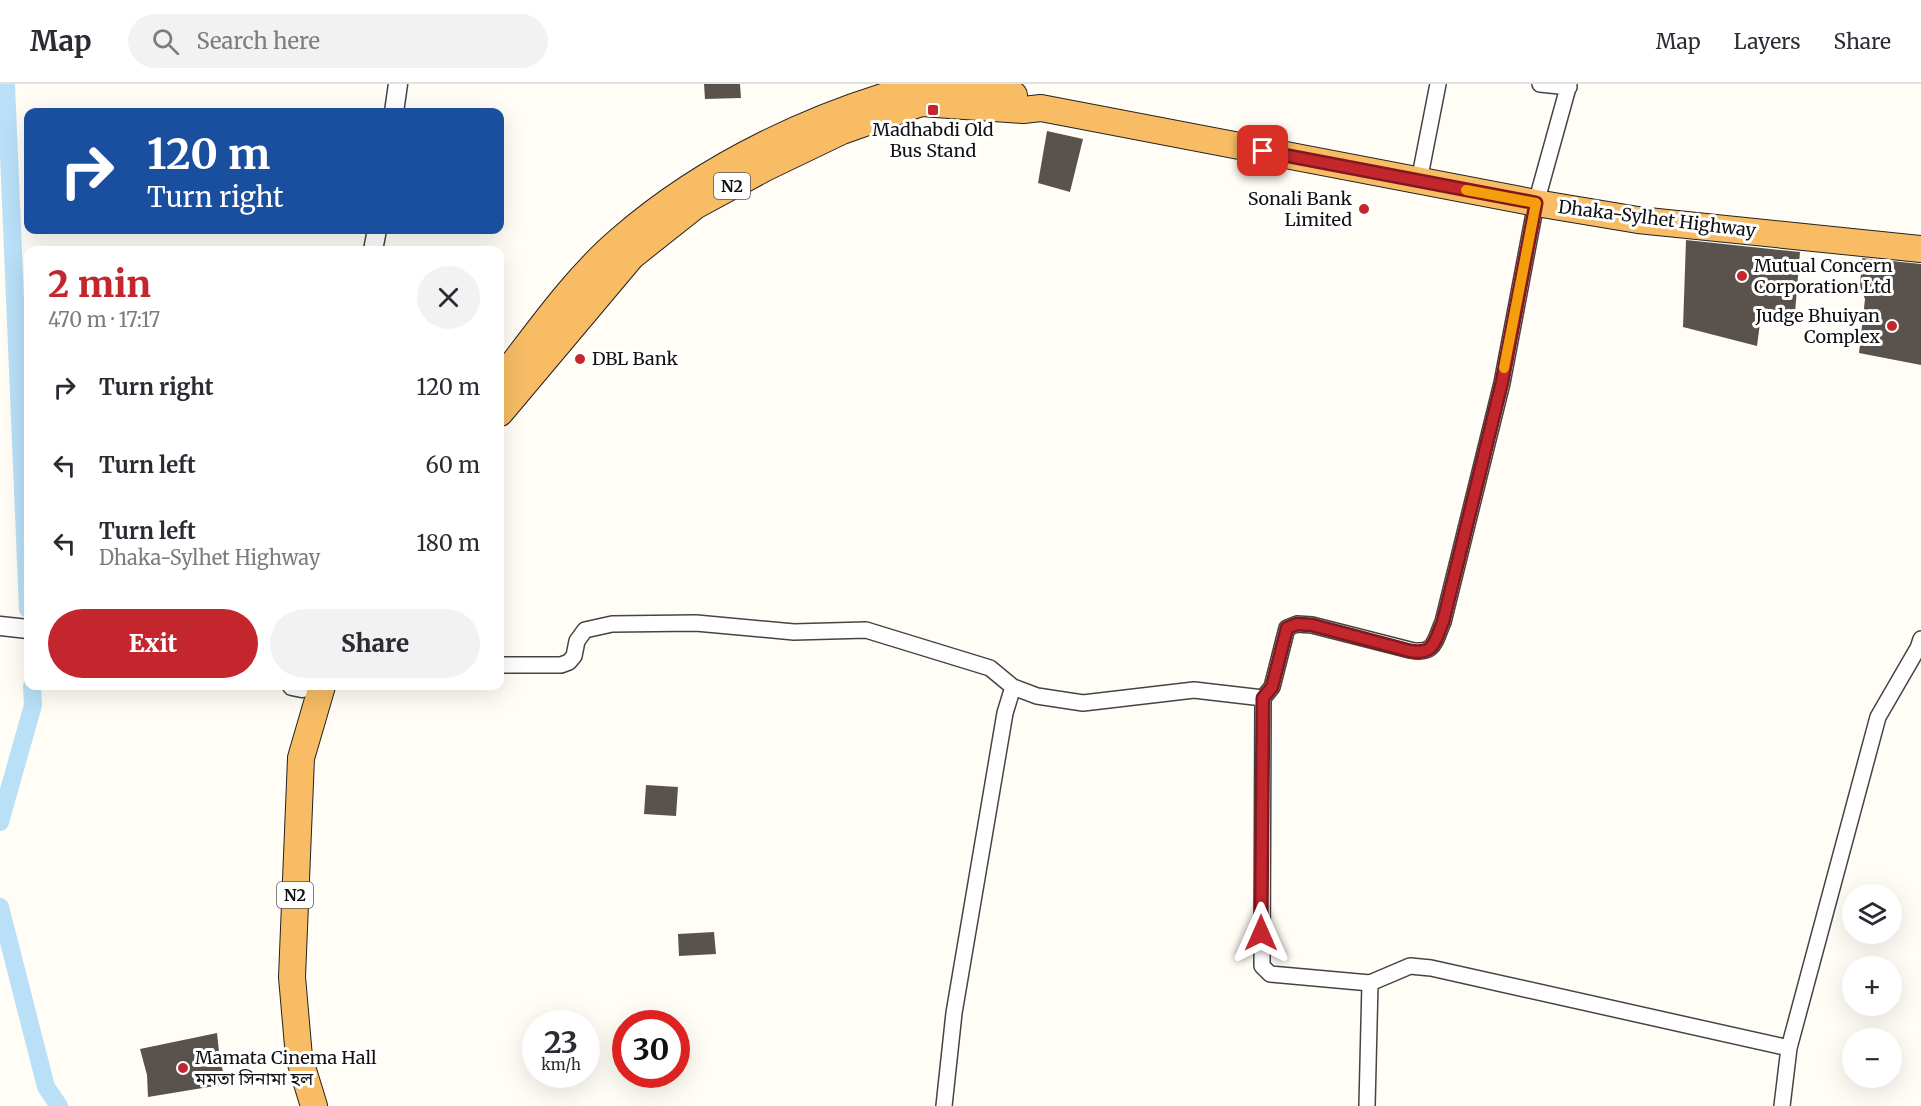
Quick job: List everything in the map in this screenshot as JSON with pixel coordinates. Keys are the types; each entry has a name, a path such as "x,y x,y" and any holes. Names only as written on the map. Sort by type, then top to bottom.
{"highway":[{"name":"Dhaka-Sylhet Highway","path":"504,376 555,309 620,240 684,189 754,151 879,97 931,84 1026,97 1041,108"},
{"name":"Dhaka-Sylhet Highway","path":"504,408 632,256 695,206 765,168 842,131 921,103 1023,110 1041,108 1536,203 1638,220 1921,249"},
{"name":"N2","path":"298,1106 283,1059 279,977 285,755 303,690"},
{"name":"N2","path":"304,690 292,977 299,1057 314,1106"}],"street":[{"path":"395,108 398,84"},
{"path":"1419,181 1438,84"},
{"path":"1540,84 1569,86 1536,203 1502,382 1443,622 1431,649 1424,653 1410,651 1312,625 1297,624 1287,628 1272,687 1263,698 1262,966 1270,974 1370,983 1410,966 1431,968 1790,1048"},
{"path":"504,664 561,665 569,662 574,656 577,641 585,630 612,624 696,623 794,632 866,630 990,668 1013,687 1037,696 1083,703 1194,690 1263,698"},
{"path":"0,626 24,629"},
{"path":"1782,1106 1790,1048 1878,717 1921,639"},
{"path":"944,1106 954,1013 1005,713 1013,687"},
{"path":"1367,1106 1370,983"}],"building":[{"path":"704,84 740,84 741,98 705,99"},
{"path":"1047,131 1083,139 1070,192 1038,183"},
{"name":"Mutual Concern Corporation Ltd","path":"1686,240 1800,252 1795,313 1762,308 1757,346 1683,327"},
{"name":"Judge Bhuiyan Complex","path":"1862,258 1921,264 1921,365 1859,353 1865,299 1860,287"},
{"path":"646,785 678,787 676,816 644,814"},
{"path":"714,932 716,954 679,956 678,934"},
{"name":"Mamata Cinema Hall মমতা সিনামা হল","path":"217,1033 220,1061 227,1084 148,1097 147,1075 140,1049"}],"waterway":[{"path":"6,84 24,514"},
{"path":"0,822 33,705 32,690"},
{"path":"0,907 46,1087 59,1106"}],"slow traffic":[{"path":"1466,190 1536,203 1504,368"}],"place":[{"name":"Madhabdi Old Bus Stand","path":"933,110"},
{"name":"Sonali Bank Limited","path":"1364,209"},
{"name":"Mutual Concern Corporation Ltd","path":"1742,276"},
{"name":"Judge Bhuiyan Complex","path":"1892,326"},
{"name":"DBL Bank","path":"580,359"},
{"name":"Mamata Cinema Hall মমতা সিনামা হল","path":"183,1068"}],"route":[{"path":"1261,933 1263,698 1272,687 1287,628 1297,624 1312,625 1410,651 1424,653 1431,649 1443,622 1502,382 1536,203 1263,151"}]}
